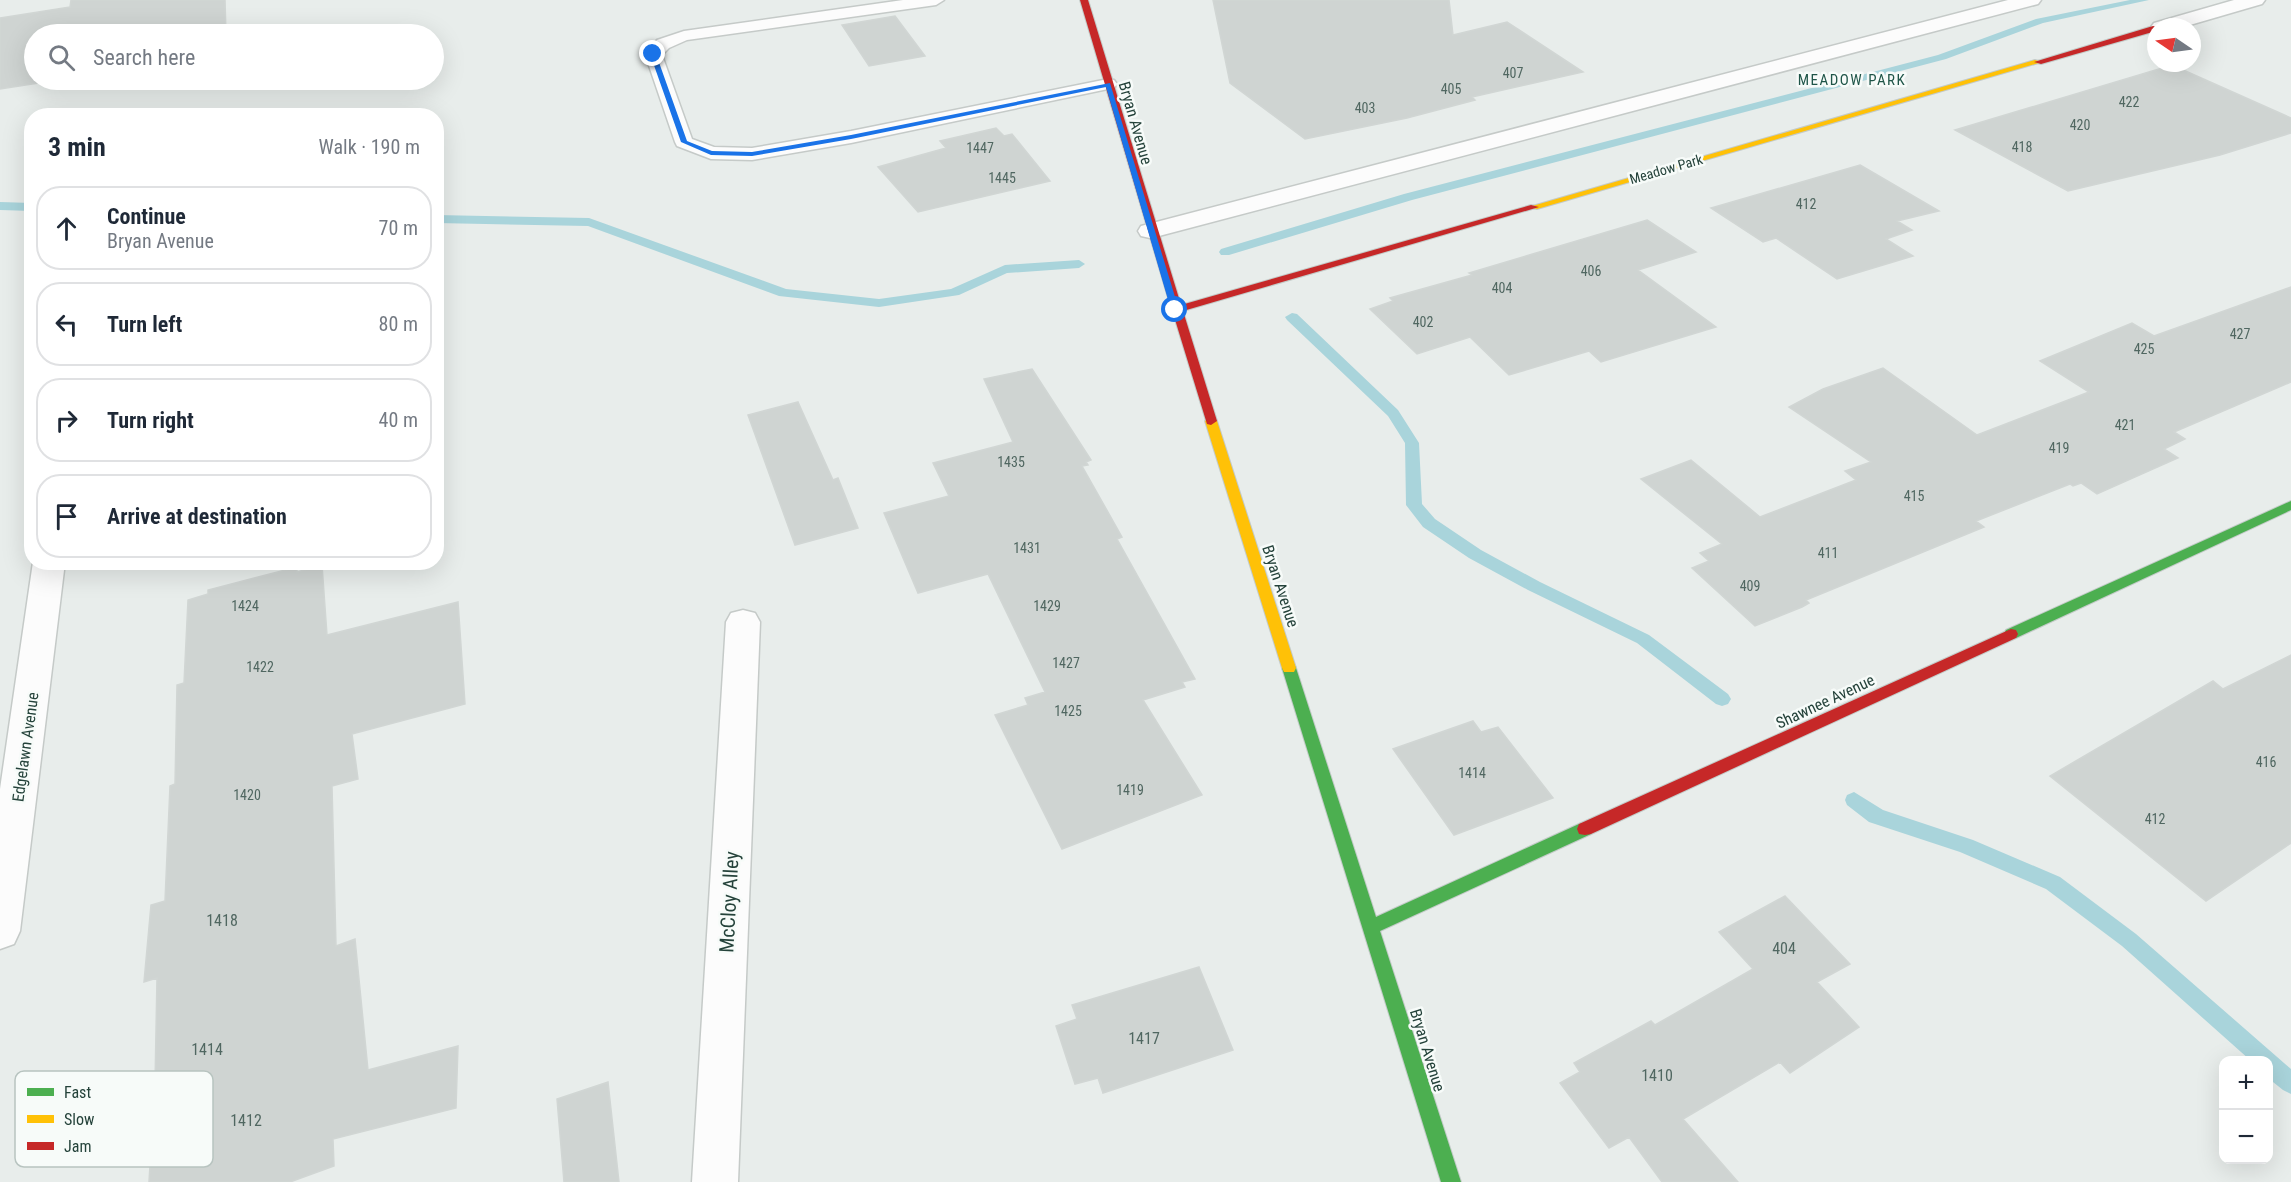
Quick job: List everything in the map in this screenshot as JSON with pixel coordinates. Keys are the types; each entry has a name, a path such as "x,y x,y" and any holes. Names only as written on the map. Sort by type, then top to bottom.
{"street":[{"name":"Bryan Avenue","path":"1084,0 1150,231 1372,926 1451,1182"},
{"path":"1150,231 2031,0"},
{"path":"2192,18 2255,0"},
{"name":"Meadow Park","path":"1175,310 2147,31"},
{"name":"Shawnee Avenue","path":"1372,926 2291,505"},
{"name":"Edgelawn Avenue","path":"0,931 48,570"},
{"name":"McCloy Alley","path":"715,1182 743,622"}],"lane":[{"path":"936,0 736,27 684,36 663,44 653,54 684,142 711,153 752,154 851,137 1108,84"}],"building":[{"path":"71,0 225,0 226,24 24,24 24,85 0,89 0,18 70,7"},
{"path":"1213,0 1449,0 1453,35 1507,22 1583,72 1472,97 1475,100 1407,118 1305,139 1230,83"},
{"path":"895,16 925,56 869,66 842,25"},
{"path":"2149,72 2188,72 2291,118 2291,133 2220,155 2068,191 1955,130"},
{"path":"996,128 1004,136 1012,134 1050,181 918,212 878,167 946,148 940,141"},
{"path":"1860,165 1939,211 1897,221 1912,230 1886,239 1913,256 1837,279 1776,238 1763,242 1711,208"},
{"path":"1647,220 1696,252 1638,270 1716,327 1601,362 1589,351 1509,375 1470,337 1417,354 1370,309 1393,301 1390,298 1472,275 1469,273"},
{"path":"2291,287 2291,382 2174,432 2185,439 2164,449 2178,458 2097,494 2081,483 2073,486 2070,484 1976,521 1984,527 1806,600 1809,603 1802,607 1755,626 1692,568 1709,561 1700,553 1722,544 1641,479 1691,460 1760,517 1856,480 1845,471 1871,462 1789,407 1823,389 1883,368 1977,435 2089,392 2040,361 2132,323 2154,336"},
{"path":"1032,369 1091,460 1086,462 1088,465 1082,466 1122,537 1117,539 1195,679 1182,682 1185,687 1143,700 1202,795 1062,849 995,715 1028,705 1025,698 1045,692 988,574 918,593 884,513 949,496 933,463 1013,442 984,379"},
{"path":"798,402 833,480 838,478 858,528 795,545 748,415"},
{"path":"285,570 297,570 297,572 322,570 327,635 458,602 465,704 352,734 358,779 332,786 336,946 355,939 368,1070 458,1046 456,1108 333,1139 334,1166 290,1182 149,1182 150,1167 213,1167 213,1071 155,1071 157,978 144,982 151,905 165,901 170,786 175,784 177,685 184,683 188,600 208,594 208,590"},
{"path":"2291,655 2291,843 2206,901 2050,776 2213,681 2223,689"},
{"path":"1473,721 1481,732 1498,727 1553,798 1454,835 1393,749"},
{"path":"1785,896 1850,964 1817,982 1859,1027 1790,1073 1780,1062 1683,1119 1738,1182 1662,1182 1629,1137 1609,1148 1560,1083 1580,1072 1574,1063 1651,1021 1655,1025 1753,969 1719,932"},
{"path":"1199,967 1233,1050 1103,1093 1098,1078 1075,1084 1056,1026 1077,1019 1072,1005"},
{"path":"608,1082 619,1182 564,1182 557,1099"}],"waterway":[{"path":"1225,252 1408,197 1942,57 2040,21 2144,0"},
{"path":"0,206 24,207"},
{"path":"444,219 589,222 784,293 879,303 954,292 1005,269 1079,264"},
{"path":"1292,317 1393,413 1412,443 1414,505 1429,523 1475,554 1534,586 1643,639 1722,699"},
{"path":"1854,800 1876,816 1966,846 2053,883 2129,940 2260,1056"},
{"path":"2273,1067 2291,1083"}],"traffic: fast":[{"path":"2011,634 2291,505"},
{"path":"1289,668 1451,1182"},
{"path":"1373,926 1585,829"}],"traffic: slow":[{"path":"1534,207 2038,62"},
{"path":"1211,421 1289,668"}],"traffic: jam":[{"path":"1084,0 1211,421"},
{"path":"2038,62 2147,31"},
{"path":"1175,310 1534,207"},
{"path":"1585,829 2011,634"}],"district":[{"name":"MEADOW PARK","path":"1852,80"}],"route":[{"path":"653,54 684,142 711,153 752,154 851,137 1108,84 1175,310"}]}
